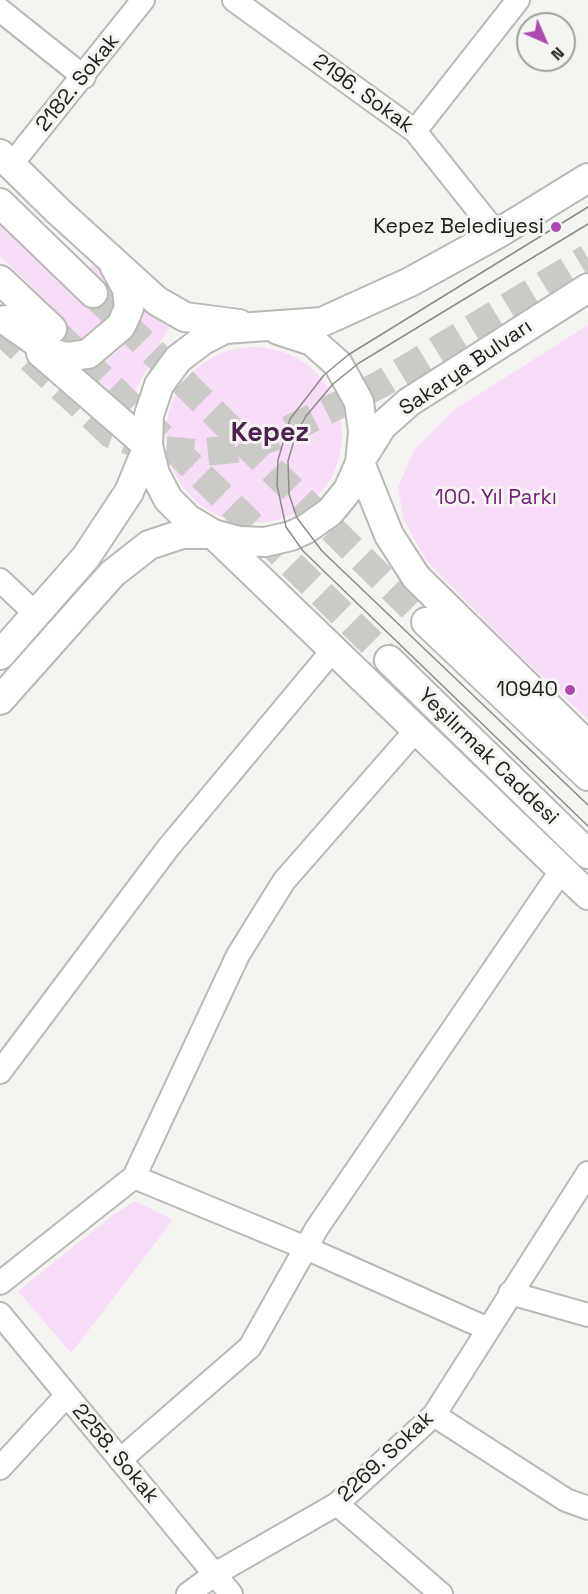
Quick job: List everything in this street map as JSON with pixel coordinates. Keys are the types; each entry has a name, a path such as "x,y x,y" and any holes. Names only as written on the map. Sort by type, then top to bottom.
{"main road":[{"path":"0,700 112,574 149,545 182,534 213,534 239,541 265,542 306,530 330,512 348,490 360,463 363,432 359,402 346,374 312,341 288,331 185,317 157,301 6,159"},
{"path":"588,178 497,234 410,282 322,322 225,329 203,340 178,359 156,393 149,415 148,446 155,474 168,499 188,519 213,534 588,895"},
{"path":"0,203 93,293"},
{"path":"2,318 52,353 66,357 88,354 122,326 129,308 127,289 109,256"},
{"path":"0,280 52,329"},
{"name":"Sakarya Bulvarı","path":"360,463 382,426 409,402 588,288"},
{"path":"2,318 148,446"},
{"path":"0,655 86,557 129,492 148,446"},
{"path":"360,463 389,535 416,577 588,746"},
{"path":"426,622 588,776"},
{"name":"Yeşilırmak Caddesi","path":"389,660 588,854"}],"street":[{"name":"2182. Sokak","path":"6,159 84,77 143,0"},
{"name":"2196. Sokak","path":"234,0 415,131 497,234"},
{"path":"415,131 518,0"},
{"path":"0,10 84,77"},
{"path":"0,580 36,615"},
{"path":"0,1072 168,848 332,651"},
{"path":"0,1283 134,1177 238,955 284,881 417,729"},
{"path":"120,1460 250,1347 306,1248 561,871"},
{"name":"2269. Sokak","path":"188,1594 215,1574 337,1504 434,1415 588,1173"},
{"path":"134,1177 306,1248 488,1329"},
{"path":"510,1293 588,1315"},
{"name":"2258. Sokak","path":"0,1314 231,1594"},
{"path":"0,1468 66,1396"},
{"path":"434,1415 567,1500 588,1508"},
{"path":"337,1504 441,1594"}],"green space":[{"path":"0,208 77,282 95,263 108,277 117,298 116,314 92,339 63,346 35,326 53,307 0,256"},
{"path":"140,305 170,325 122,415 77,369 102,363 115,354 131,336"},
{"name":"100. Yıl Parkı","path":"588,325 588,719 517,653 426,560 404,520 398,487 414,450 454,410"},
{"path":"254,347 288,354 303,362 316,373 327,386 335,401 342,435 335,469 327,484 316,497 303,508 288,516 254,523 220,516 205,508 192,497 181,484 173,469 166,435 173,401 181,386 192,373 205,362 220,354"},
{"path":"135,1201 173,1220 71,1353 18,1291 113,1215"}],"tunnel":[{"path":"0,330 112,435 153,449 194,453 234,449 274,437 381,384 588,258"},
{"path":"93,293 426,622"},
{"path":"52,329 389,660"}],"tram line":[{"path":"588,207 348,355 324,375 290,419 278,460 277,485 286,527 303,551 588,826"},
{"path":"588,224 359,363 333,384 306,416 296,434 288,461 289,494 297,518 322,551 588,805"}],"place":[{"name":"Kepez Belediyesi","path":"556,227"},
{"name":"10940","path":"570,690"}],"district":[{"name":"Kepez","path":"270,434"}]}
